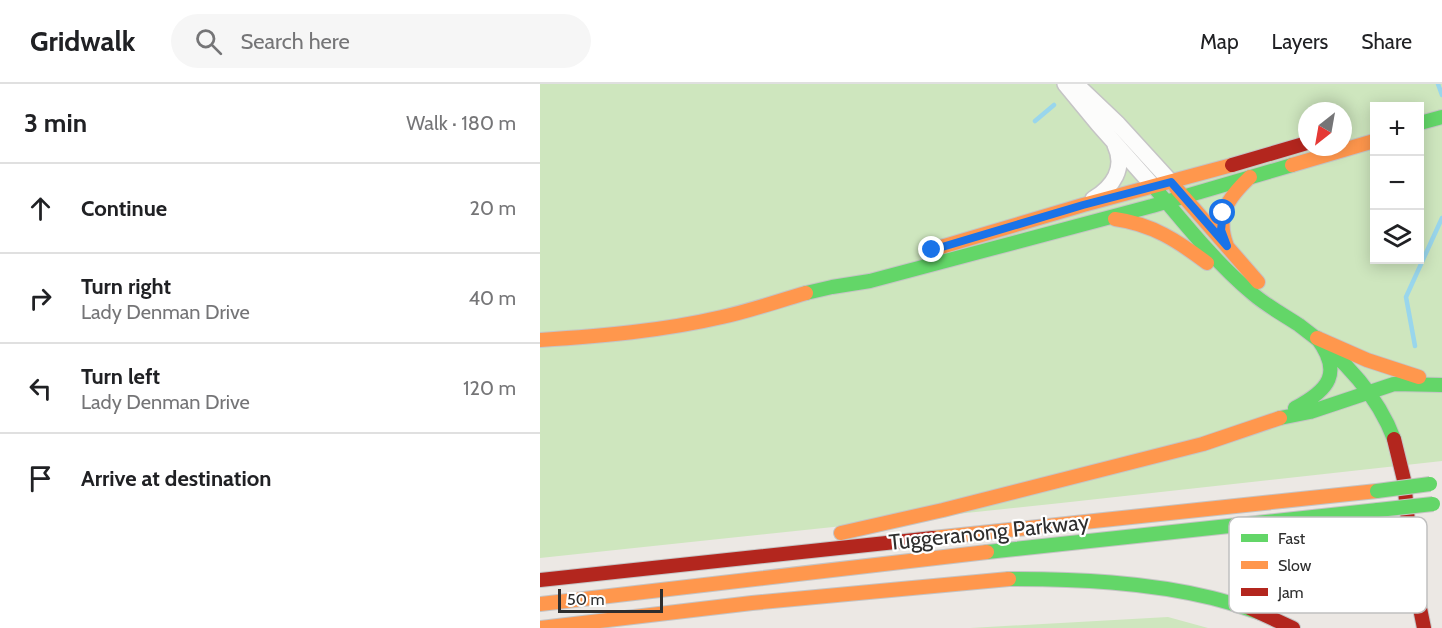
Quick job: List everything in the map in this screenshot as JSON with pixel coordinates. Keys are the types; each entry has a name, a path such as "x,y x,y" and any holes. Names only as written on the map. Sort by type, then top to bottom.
{"main road":[{"path":"1424,122 1442,117"},
{"path":"1352,134 1370,131"},
{"path":"540,340 630,332 722,317 842,283 870,281 1104,218 1370,142"},
{"path":"842,283 865,271 1083,205 1298,146"},
{"path":"1227,246 1221,230 1226,203 1250,177"},
{"path":"1171,182 1272,299 1297,324"},
{"path":"1154,187 1203,245 1266,305"},
{"path":"1104,218 1137,222 1162,231 1266,305 1317,338 1351,370 1368,392 1388,425 1398,455 1407,517"},
{"path":"1317,338 1359,358 1442,384"},
{"path":"693,564 955,507 1203,444 1276,418 1315,397 1326,385 1330,359 1317,338"},
{"path":"1276,418 1310,412 1368,392 1403,383 1442,384"},
{"name":"Tuggeranong Parkway","path":"540,580 1436,484"},
{"name":"Tuggeranong Parkway","path":"1314,517 1437,503"},
{"name":"Tuggeranong Parkway","path":"540,604 780,575 1229,526"},
{"path":"780,575 991,566"},
{"path":"1127,570 1199,587 1229,600"},
{"path":"540,628 752,603 1007,579 1071,579 1158,587 1229,603"},
{"path":"1261,613 1293,628"},
{"path":"1410,613 1411,628"},
{"path":"1422,613 1424,628"}],"street":[{"path":"1065,84 1154,187"},
{"path":"1076,84 1118,124 1171,182"},
{"path":"1083,205 1105,191 1115,180 1119,156 1112,141"}],"green space":[{"path":"540,84 1442,84 1442,461 540,558"},
{"path":"1168,617 1208,628 970,628"}],"waterway":[{"path":"1438,84 1442,95"},
{"path":"1035,121 1054,105"},
{"path":"1415,346 1406,297 1442,218"}],"traffic: fast":[{"path":"1424,122 1442,117"},
{"path":"806,293 870,281 1152,206 1292,165"},
{"path":"1154,187 1201,243 1239,282 1329,349 1355,375 1377,405 1394,439"},
{"path":"1295,408 1316,394 1329,379 1329,361 1317,338"},
{"path":"1280,418 1310,412 1394,384 1442,385"},
{"path":"1377,491 1430,484"},
{"path":"1378,510 1433,504"},
{"path":"1313,517 1378,510"},
{"path":"987,552 1229,526"},
{"path":"1009,579 1137,585 1229,602"}],"traffic: slow":[{"path":"1292,165 1370,142"},
{"path":"941,247 1083,205 1232,165"},
{"path":"1227,246 1222,225 1223,216 1235,192 1250,177"},
{"path":"1176,188 1258,282"},
{"path":"1115,219 1153,229 1207,263"},
{"path":"540,340 609,335 677,326 732,315 806,293"},
{"path":"1317,338 1367,360 1419,377"},
{"path":"841,533 943,510 1203,444 1280,418"},
{"path":"933,538 1377,491"},
{"path":"540,604 987,552"},
{"path":"540,628 752,603 1009,579"}],"traffic: jam":[{"path":"1232,165 1298,146"},
{"path":"1394,439 1404,480 1408,517"},
{"path":"540,580 933,538"},
{"path":"1260,613 1293,628"},
{"path":"1421,613 1424,628"}],"route":[{"path":"932,250 1083,205 1171,182 1227,246 1221,230 1223,213"}]}
